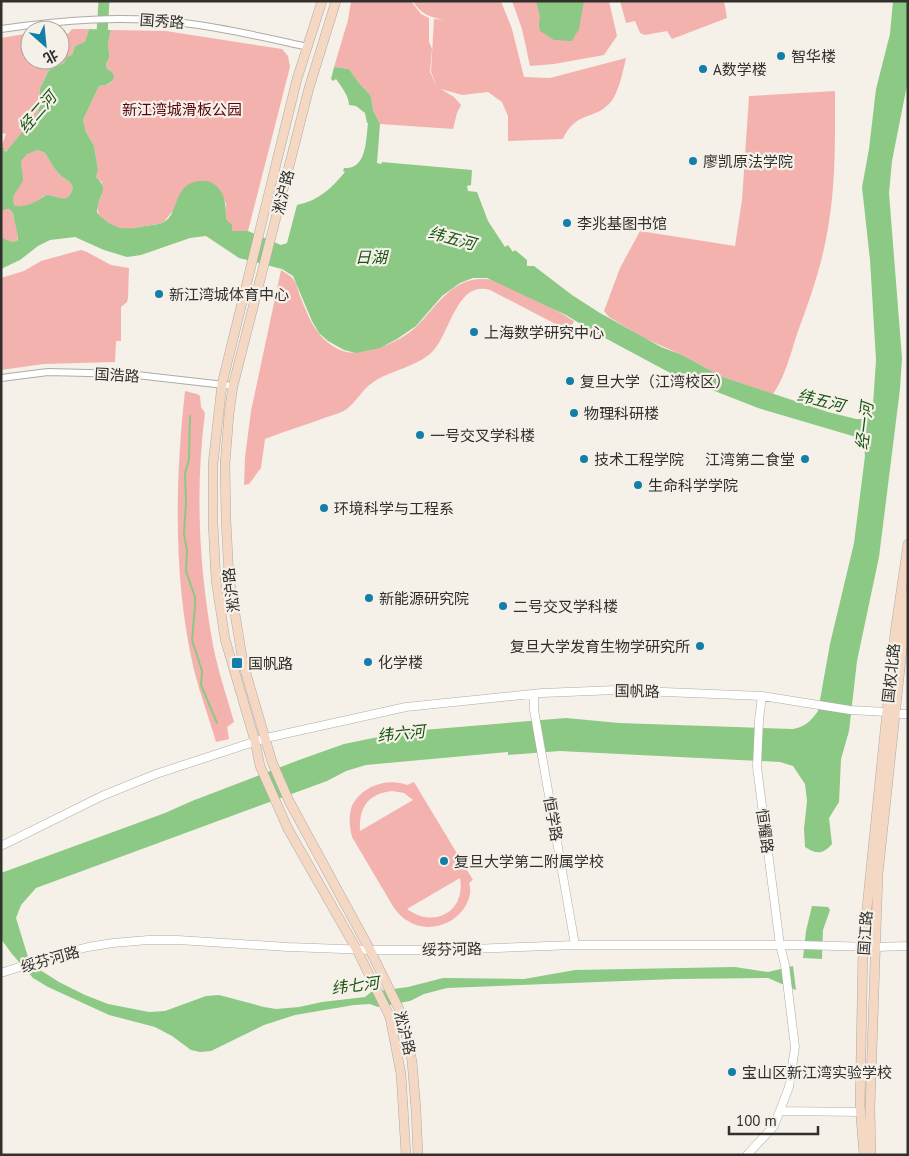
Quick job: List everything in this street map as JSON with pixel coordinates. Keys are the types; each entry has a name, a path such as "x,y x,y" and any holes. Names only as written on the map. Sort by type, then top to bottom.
{"main road":[{"name":"淞沪路","path":"322,1 297,79 222,384 213,464 212,523 216,580 225,639 260,766 288,829 357,950 390,1017 401,1074 406,1155"},
{"name":"淞沪路","path":"336,1 309,88 233,386 225,464 229,577 243,663 272,762 289,801 402,1013 412,1061 418,1155"},
{"name":"国秀路","path":"308,47 320,51"},
{"name":"国权北路","path":"891,713 895,633 908,544"},
{"name":"国权北路","path":"891,713 908,594"},
{"name":"国江路","path":"864,1155 861,1112 863,947 891,713"},
{"name":"国江路","path":"872,1155 870,1108 878,874 891,713"}],"street":[{"name":"国秀路","path":"1,29 84,19 164,21 207,26 308,47"},
{"name":"国浩路","path":"1,378 48,372 128,374 233,386"},
{"name":"国帆路","path":"1,846 102,796 156,774 254,741 406,707 534,694 616,690 762,696 850,710 908,714"},
{"name":"恒学路","path":"534,694 535,717 575,945"},
{"name":"恒耀路","path":"762,696 758,728 757,767 795,1047 789,1087 780,1111"},
{"name":"绥芬河路","path":"1,973 88,948 113,943 148,940 357,950 446,950 575,945 799,945 875,948 908,946"},
{"path":"863,999 874,999"},
{"path":"746,1155 774,1126 780,1111 861,1112"}],"green space":[{"path":"351,1 411,1 421,14 429,18 429,42 432,49 430,72 437,87 431,72 434,19 445,20 427,15 413,1 501,1 512,29 524,77 550,78 626,58 620,83 615,96 608,105 596,113 578,120 568,130 563,139 508,141 508,116 502,102 488,92 462,95 441,89 454,97 461,105 453,129 380,124 373,110 371,96 349,69 334,67 348,20"},
{"path":"512,1 609,1 617,36 604,55 554,64 530,66 522,29"},
{"path":"620,1 724,1 727,18 672,39 667,31 645,35 640,33 635,21 626,23"},
{"path":"72,29 89,29 85,43 75,46 70,57 70,32"},
{"name":"新江湾城滑板公园","path":"111,30 166,31 282,49 288,56 290,67 248,231 232,231 231,225 226,219 226,204 219,188 171,213 164,222 158,224 126,229 115,227 99,216 97,207 102,194 102,182 96,177 98,170 94,146 86,132 83,120 99,86 110,84 113,80 112,72 107,69 106,63 109,58 108,43"},
{"path":"20,35 20,70 49,70 40,88 39,111 6,152 4,152 5,148 1,147 6,134 1,133 1,38"},
{"path":"835,91 834,177 831,211 825,242 815,282 787,365 773,394 723,377 680,354 644,338 609,317 604,311 620,268 640,231 735,246 742,200 749,96"},
{"path":"38,150 45,153 54,168 70,182 73,188 71,194 65,199 48,195 42,197 34,204 15,206 13,199 22,180 21,160 26,154"},
{"path":"6,209 13,213 17,241 9,242 1,237 1,212"},
{"path":"81,250 111,265 129,268 128,298 127,302 121,307 121,341 116,341 115,362 44,364 1,370 1,278 24,271 41,261"},
{"path":"281,270 294,281 307,313 321,336 334,347 346,352 376,348 400,338 416,327 438,302 454,288 473,280 493,280 503,284 543,303 574,321 569,331 490,290 478,289 461,302 454,312 443,336 430,354 418,362 373,382 348,408 338,414 265,439 261,468 249,484 244,485 245,457 251,411"},
{"path":"185,391 200,396 201,407 205,413 199,500 204,587 213,645 234,722 227,727 229,739 216,742 194,670 182,602 179,566 178,495"},
{"path":"393,782 407,785 414,782 473,880 469,883 470,894 467,904 461,912 446,923 436,926 417,925 399,914 351,833 351,810 354,802 364,791 378,784 385,783","holes":["392,791 404,793 413,800 360,831 361,815 366,804 376,795","460,878 461,890 458,900 446,914 428,917 417,915 407,909"]}],"water":[{"path":"536,1 584,1 579,29 572,41 554,40 540,31 540,17"},
{"path":"893,1 908,1 908,80 892,161 889,193 902,358 900,389 879,557 857,661 849,731 841,759 839,802 829,818 832,844 829,847 823,851 816,852 805,847 804,829 807,801 805,784 793,766 780,762 560,751 508,755 508,752 366,765 346,771 327,781 36,888 21,905 16,918 28,957 37,968 85,995 108,1004 149,1012 165,1011 206,996 219,995 276,1009 365,997 371,992 408,987 443,978 524,979 575,970 735,967 768,972 793,966 796,990 768,978 675,979 447,988 424,994 410,1001 378,1007 370,1004 354,1005 295,1015 264,1025 211,1051 200,1052 191,1050 172,1036 155,1027 109,1015 48,987 33,978 1,939 1,873 165,813 344,744 423,730 566,718 619,723 793,729 804,725 818,711 830,644 854,543 865,456 864,445 856,437 758,408 674,375 566,315 487,278 473,278 460,283 442,296 416,326 397,339 380,348 356,353 344,350 328,341 319,333 293,276 282,269 239,258 206,236 190,238 141,255 127,257 104,250 75,237 50,240 38,246 20,260 1,269 1,237 12,242 18,240 13,213 9,209 1,212 1,147 5,148 4,151 6,152 39,111 40,88 49,70 70,70 70,56 75,46 85,42 89,29 111,30 108,43 109,58 106,63 107,69 114,76 109,84 99,86 83,120 86,132 94,146 98,170 96,177 103,190 97,212 102,218 120,228 133,228 162,223 168,219 184,188 194,182 207,181 213,183 221,191 226,207 226,219 232,225 232,231 248,231 281,245 287,243 297,205 312,200 324,193 345,172 343,171 344,168 357,164 364,152 368,123 365,113 356,106 349,105 346,95 336,79 333,81 331,79 334,67 349,69 371,96 373,110 380,124 377,163 472,170 471,185 467,186 468,191 477,192 488,221 505,247 508,245 513,252 515,250 527,260 527,266 534,266 572,295 600,313 661,347 680,354 723,377 828,412 856,419 863,419 868,416 873,405 876,360 870,260 862,187 869,149 876,89 890,34","holes":["38,150 45,153 54,168 70,182 73,188 68,197 62,198 46,195 24,206 15,206 13,198 23,179 21,161 27,154"]},
{"path":"812,906 828,907 830,910 823,930 822,959 803,958 806,931"}],"waterway":[{"name":"经二河","path":"99,44 102,33 104,1"},
{"path":"190,416 189,459 185,474 184,534 187,551 186,571 195,597 192,640 202,671 201,685 217,723"}],"place":[{"name":"智华楼","path":"781,56"},
{"name":"A数学楼","path":"703,69"},
{"name":"廖凯原法学院","path":"693,161"},
{"name":"李兆基图书馆","path":"567,223"},
{"name":"新江湾城体育中心","path":"159,294"},
{"name":"上海数学研究中心","path":"474,332"},
{"name":"复旦大学（江湾校区）","path":"570,381"},
{"name":"物理科研楼","path":"574,413"},
{"name":"一号交叉学科楼","path":"420,435"},
{"name":"技术工程学院","path":"584,459"},
{"name":"江湾第二食堂","path":"805,459"},
{"name":"生命科学学院","path":"638,485"},
{"name":"环境科学与工程系","path":"324,508"},
{"name":"新能源研究院","path":"369,598"},
{"name":"二号交叉学科楼","path":"503,606"},
{"name":"复旦大学发育生物学研究所","path":"700,646"},
{"name":"化学楼","path":"368,662"},
{"name":"国帆路","path":"237,663"},
{"name":"复旦大学第二附属学校","path":"444,861"},
{"name":"宝山区新江湾实验学校","path":"732,1072"}],"water label":[{"name":"纬五河","path":"452,238"},
{"name":"日湖","path":"371,257"},
{"name":"纬五河","path":"821,400"},
{"name":"经一河","path":"864,426"},
{"name":"纬六河","path":"401,733"},
{"name":"纬七河","path":"355,985"}]}
